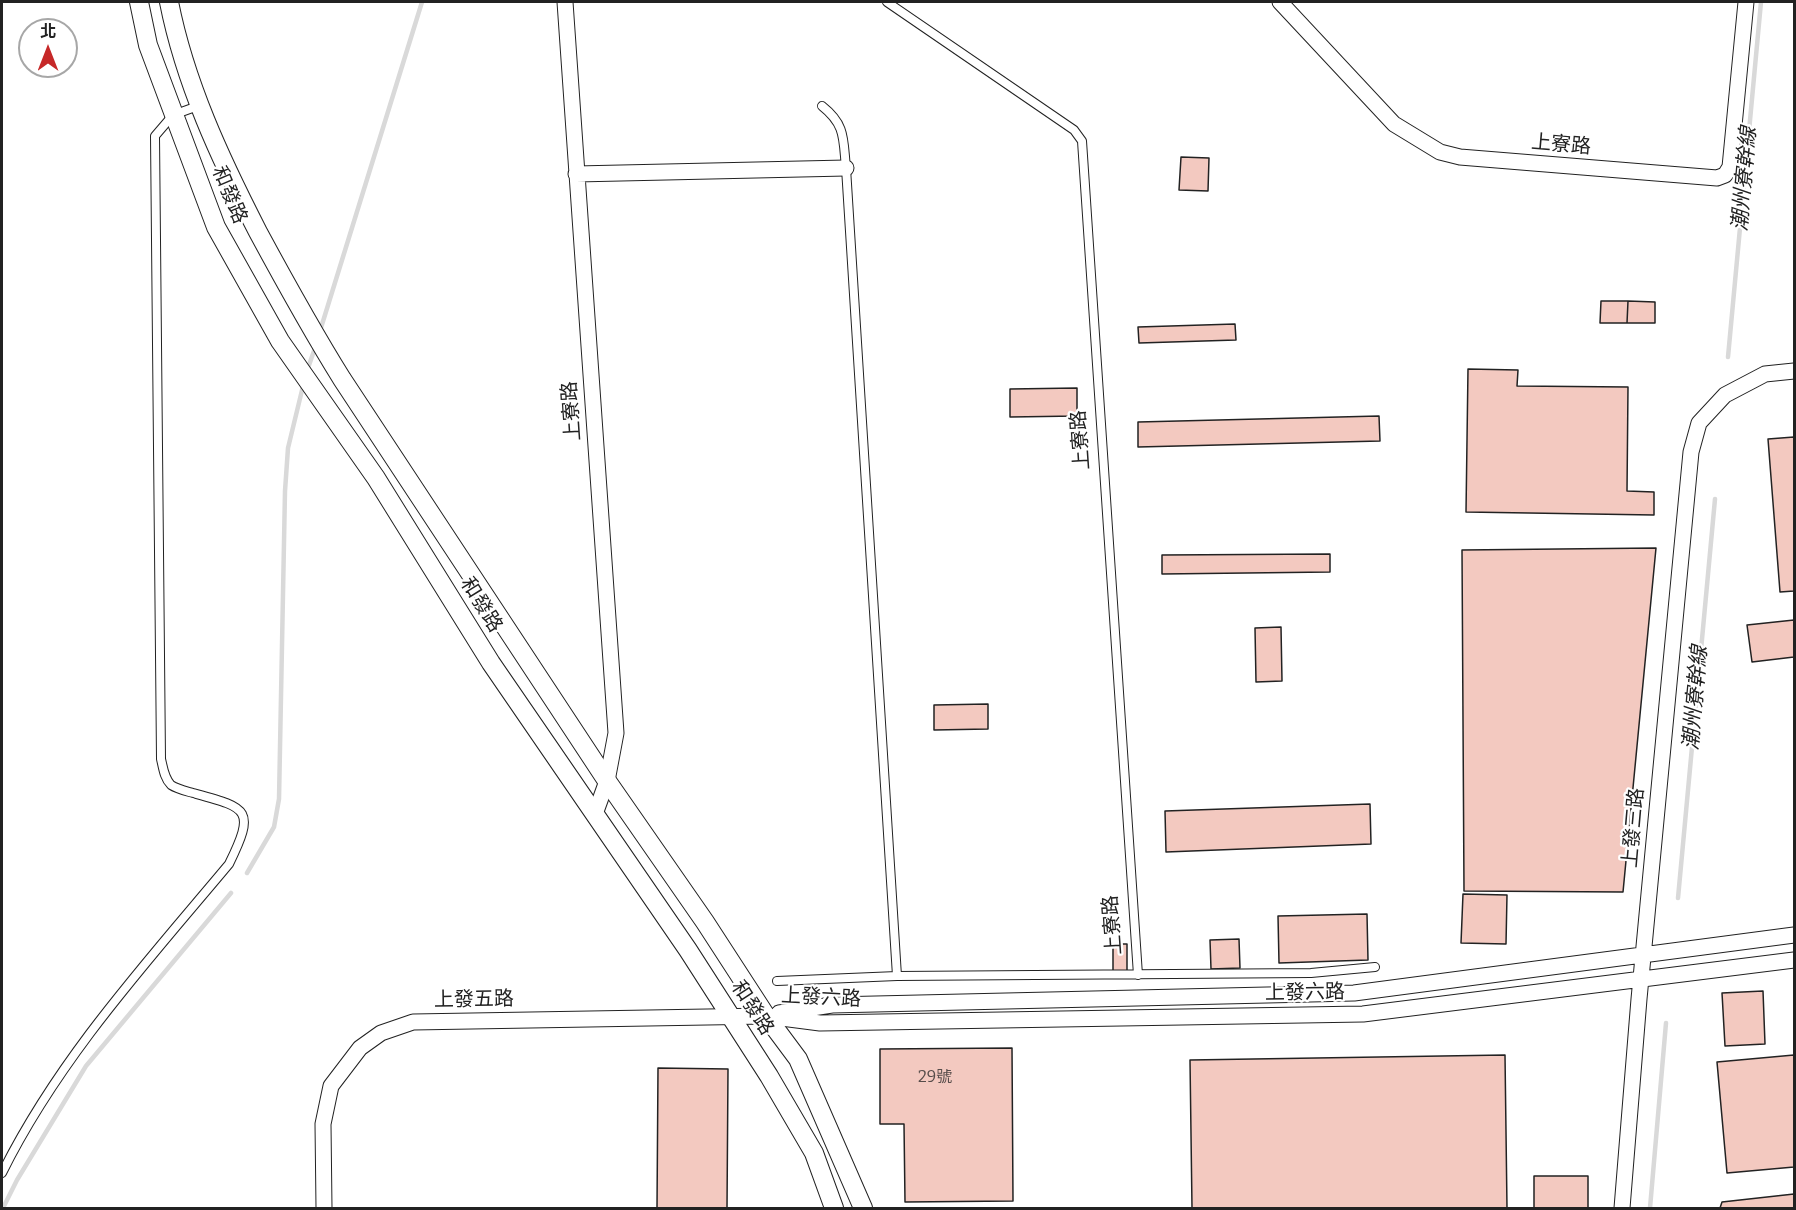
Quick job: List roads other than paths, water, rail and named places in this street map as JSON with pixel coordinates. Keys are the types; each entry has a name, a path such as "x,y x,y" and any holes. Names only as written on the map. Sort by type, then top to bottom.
{"street":[{"name":"和發路","path":"139,2 148,45 216,227 280,341 376,478 491,663 688,950 769,1076 814,1153 834,1209"},
{"name":"和發路","path":"169,2 198,106 233,183 302,314 342,380 607,781 803,1068 863,1209"},
{"name":"上寮路","path":"565,2 616,733 607,781 595,814"},
{"name":"上寮路","path":"1280,2 1394,124 1440,152 1460,157 1717,178 1725,175 1730,167 1746,2"},
{"path":"576,174 846,168"},
{"name":"上發三路","path":"1622,1209 1641,979 1691,452 1699,423 1725,395 1765,374 1794,371"},
{"name":"上發六路","path":"766,1016 832,1005 1354,993 1794,935"},
{"name":"上發六路","path":"766,1016 820,1023 1363,1014 1794,960"},
{"name":"上發五路","path":"324,1209 323,1124 331,1086 360,1048 381,1033 413,1022 766,1016"}],"lane":[{"name":"上寮路","path":"887,2 1074,130 1082,141 1138,975"},
{"path":"2,1173 12,1152 63,1070 93,1028 229,864 242,837 245,822 241,811 231,803 171,785 164,774 162,759 154,136 173,115 198,106"},
{"path":"822,106 835,116 843,132 897,976"},
{"path":"777,981 897,976 1311,973 1375,967"}],"waterway":[{"path":"320,331 422,2"},
{"name":"潮州寮幹線","path":"1728,357 1761,2"},
{"path":"307,371 316,345"},
{"path":"247,873 274,827 279,799 285,491 288,448 304,382"},
{"name":"潮州寮幹線","path":"1678,898 1715,499"},
{"path":"3,1208 17,1180 86,1066 231,893"},
{"name":"潮州寮幹線","path":"1650,1208 1666,1023"}]}
